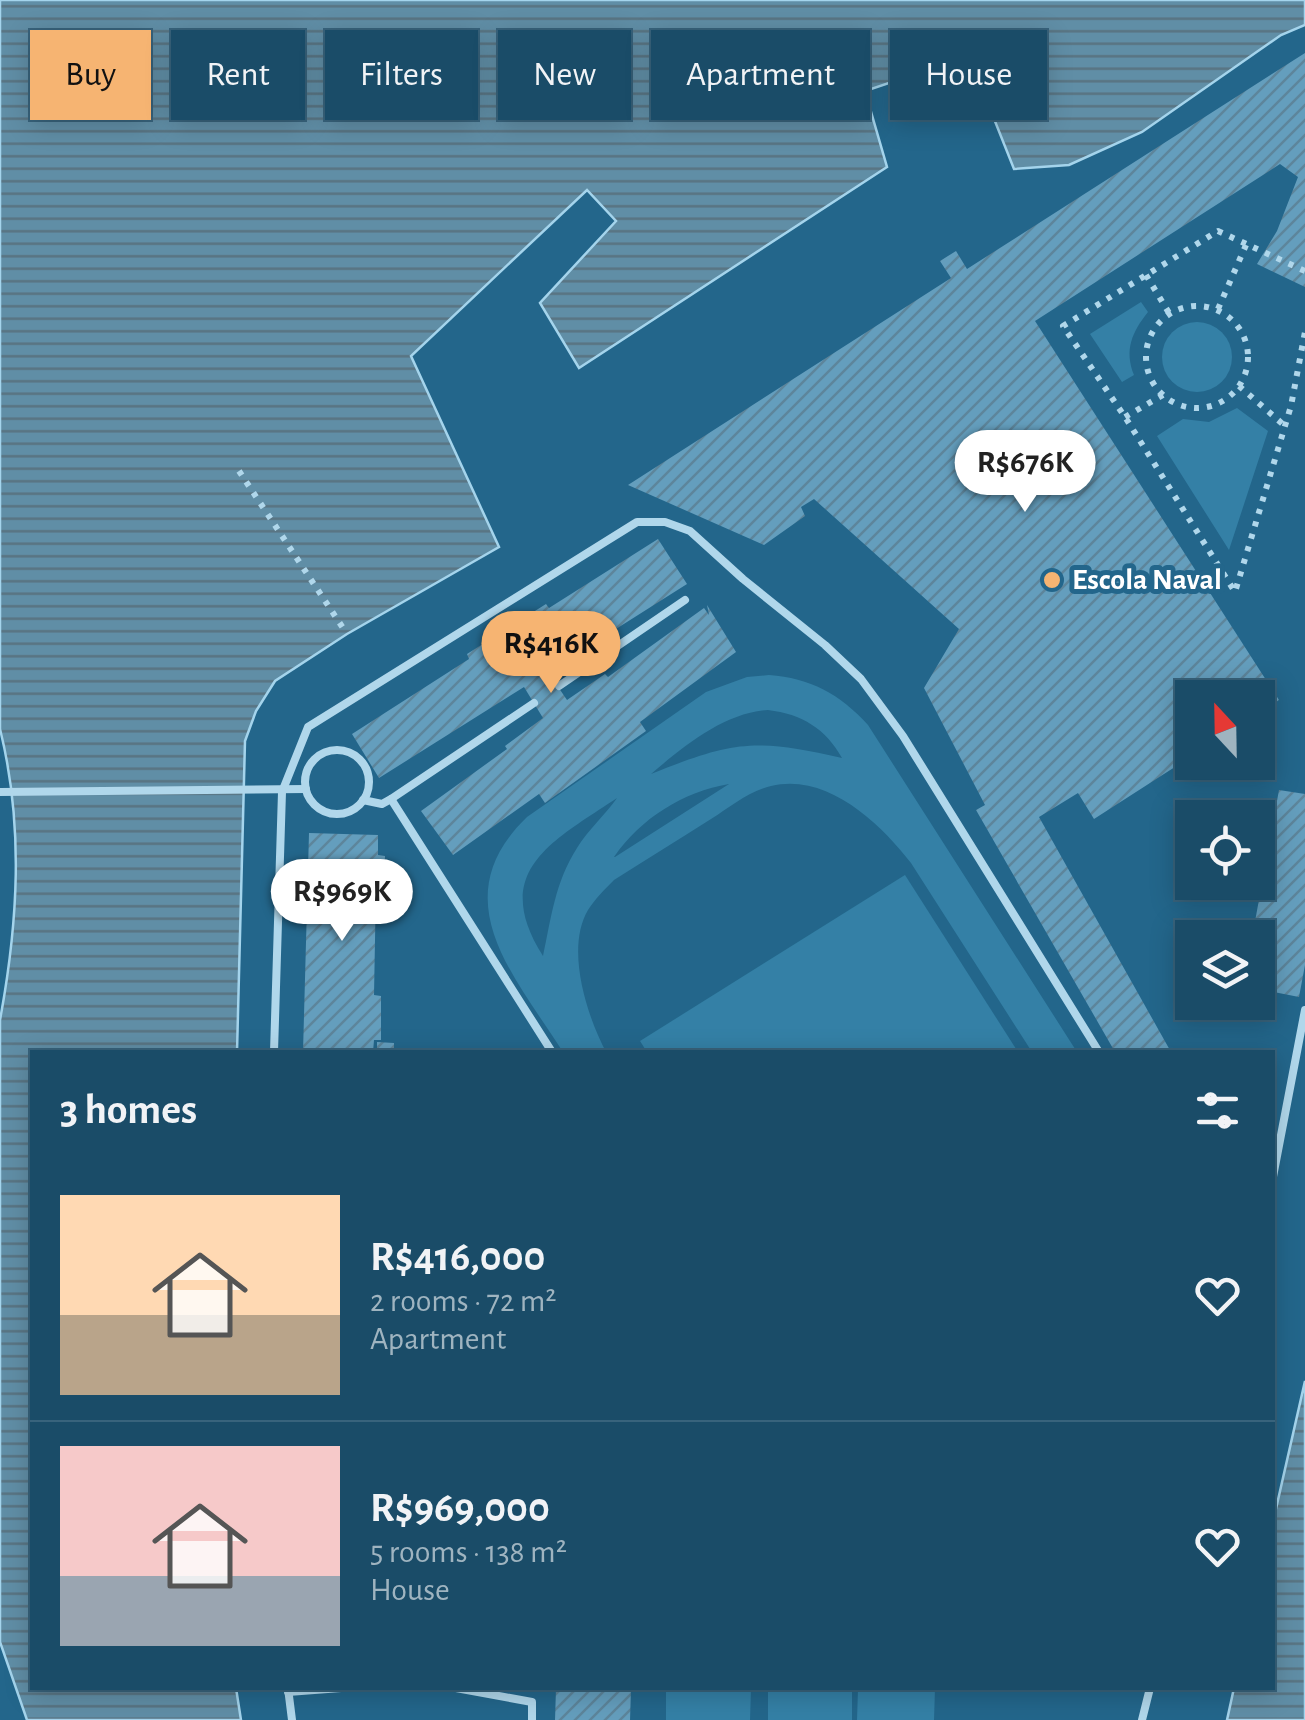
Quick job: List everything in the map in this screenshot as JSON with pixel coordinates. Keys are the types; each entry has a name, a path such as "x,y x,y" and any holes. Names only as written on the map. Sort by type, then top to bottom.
{"lane":[{"path":"274,1050 282,792 308,726 638,522 665,522 690,531 861,679 903,736 1098,1050"},
{"path":"558,686 685,600"},
{"path":"363,800 382,804 391,799 534,703"},
{"path":"333,750 343,750 361,761 367,770 369,780 363,800 347,812 326,812 310,799 306,789 305,779 314,760 333,750"},
{"path":"0,792 306,789"},
{"path":"391,799 551,1050"},
{"path":"1275,1166 1305,1010"},
{"path":"288,1690 292,1720"},
{"path":"467,1690 532,1702 532,1720"},
{"path":"1142,1720 1150,1690"}],"path":[{"path":"1305,270 1218,231 1063,326 1126,417 1235,592 1285,426 1305,332"},
{"path":"1218,310 1246,244"},
{"path":"1146,275 1169,314"},
{"path":"1185,306 1218,310 1232,318 1243,332 1249,365 1239,386 1218,404 1185,407 1163,395 1148,374 1148,340 1157,325 1185,306"},
{"path":"1239,386 1285,426"},
{"path":"1126,417 1163,395"},
{"path":"238,471 347,634"}],"shaded area":[{"path":"0,0 1305,0 1305,25 1281,35 1142,132 1069,165 1014,169 994,120 1047,120 1047,30 890,30 890,83 870,89 870,30 651,30 651,120 870,120 870,108 887,167 579,368 540,303 616,221 587,190 411,356 499,547 347,634 275,681 256,711 245,741 237,1050 30,1050 30,1690 236,1690 241,1720 27,1720 0,1642 0,1020 16,874 8,765 0,729"},
{"path":"1141,302 1148,312 1131,342 1134,375 1122,382 1090,334"},
{"path":"1197,322 1222,332 1232,357 1222,382 1197,392 1172,382 1162,357 1172,332"},
{"path":"1237,408 1268,431 1229,550 1157,436 1183,419 1209,422"},
{"path":"769,675 798,680 835,696 868,725 1076,1050 1031,1050 899,848 851,805 832,794 792,784 771,786 747,795 614,880 597,898 581,926 579,963 586,1002 605,1050 562,1050 508,965 495,936 488,907 490,877 502,847 527,817 706,692 747,677","holes":["768,710 792,715 812,725 842,758 787,747 745,746 703,755 651,774 691,742 736,717","729,784 614,857 637,830 664,809 695,793","617,798 581,841 570,861 555,901 543,956 528,927 523,901 526,880 551,844"]},
{"path":"905,875 1017,1050 646,1050 640,1041"},
{"path":"1305,1381 1305,1720 1227,1720 1234,1690 1275,1690 1275,1513"},
{"path":"666,1690 751,1690 750,1720 666,1720"},
{"path":"768,1690 852,1690 852,1720 768,1720"},
{"path":"858,1690 935,1690 934,1720 857,1720"}],"building":[{"name":"Escola Naval","path":"1305,53 1305,287 1257,264 1277,231 1298,177 1280,164 1035,321 1266,680 1175,680 1175,767 1094,819 1078,793 1039,817 1170,1050 1114,1050 976,810 985,805 924,688 959,629 814,499 801,507 805,516 764,545 628,485 951,278 940,261 956,251 967,269"},
{"path":"658,539 687,584 548,672 567,700 605,674 608,677 704,608 709,615 707,605 736,652 640,722 646,731 545,803 539,794 453,855 421,811 543,718 524,687 379,778 352,734 469,659 467,654"},
{"path":"1279,790 1305,794 1305,965 1299,997 1275,992 1275,920 1255,920 1259,900 1275,900 1275,812"},
{"path":"309,833 378,835 378,855 385,856 384,884 376,885 374,995 381,996 381,1040 374,1040 373,1050 303,1050"},
{"path":"377,1042 394,1043 394,1050 377,1050"},
{"path":"556,1690 631,1690 630,1720 555,1720"}],"place":[{"name":"Escola Naval","path":"1052,580"}]}
